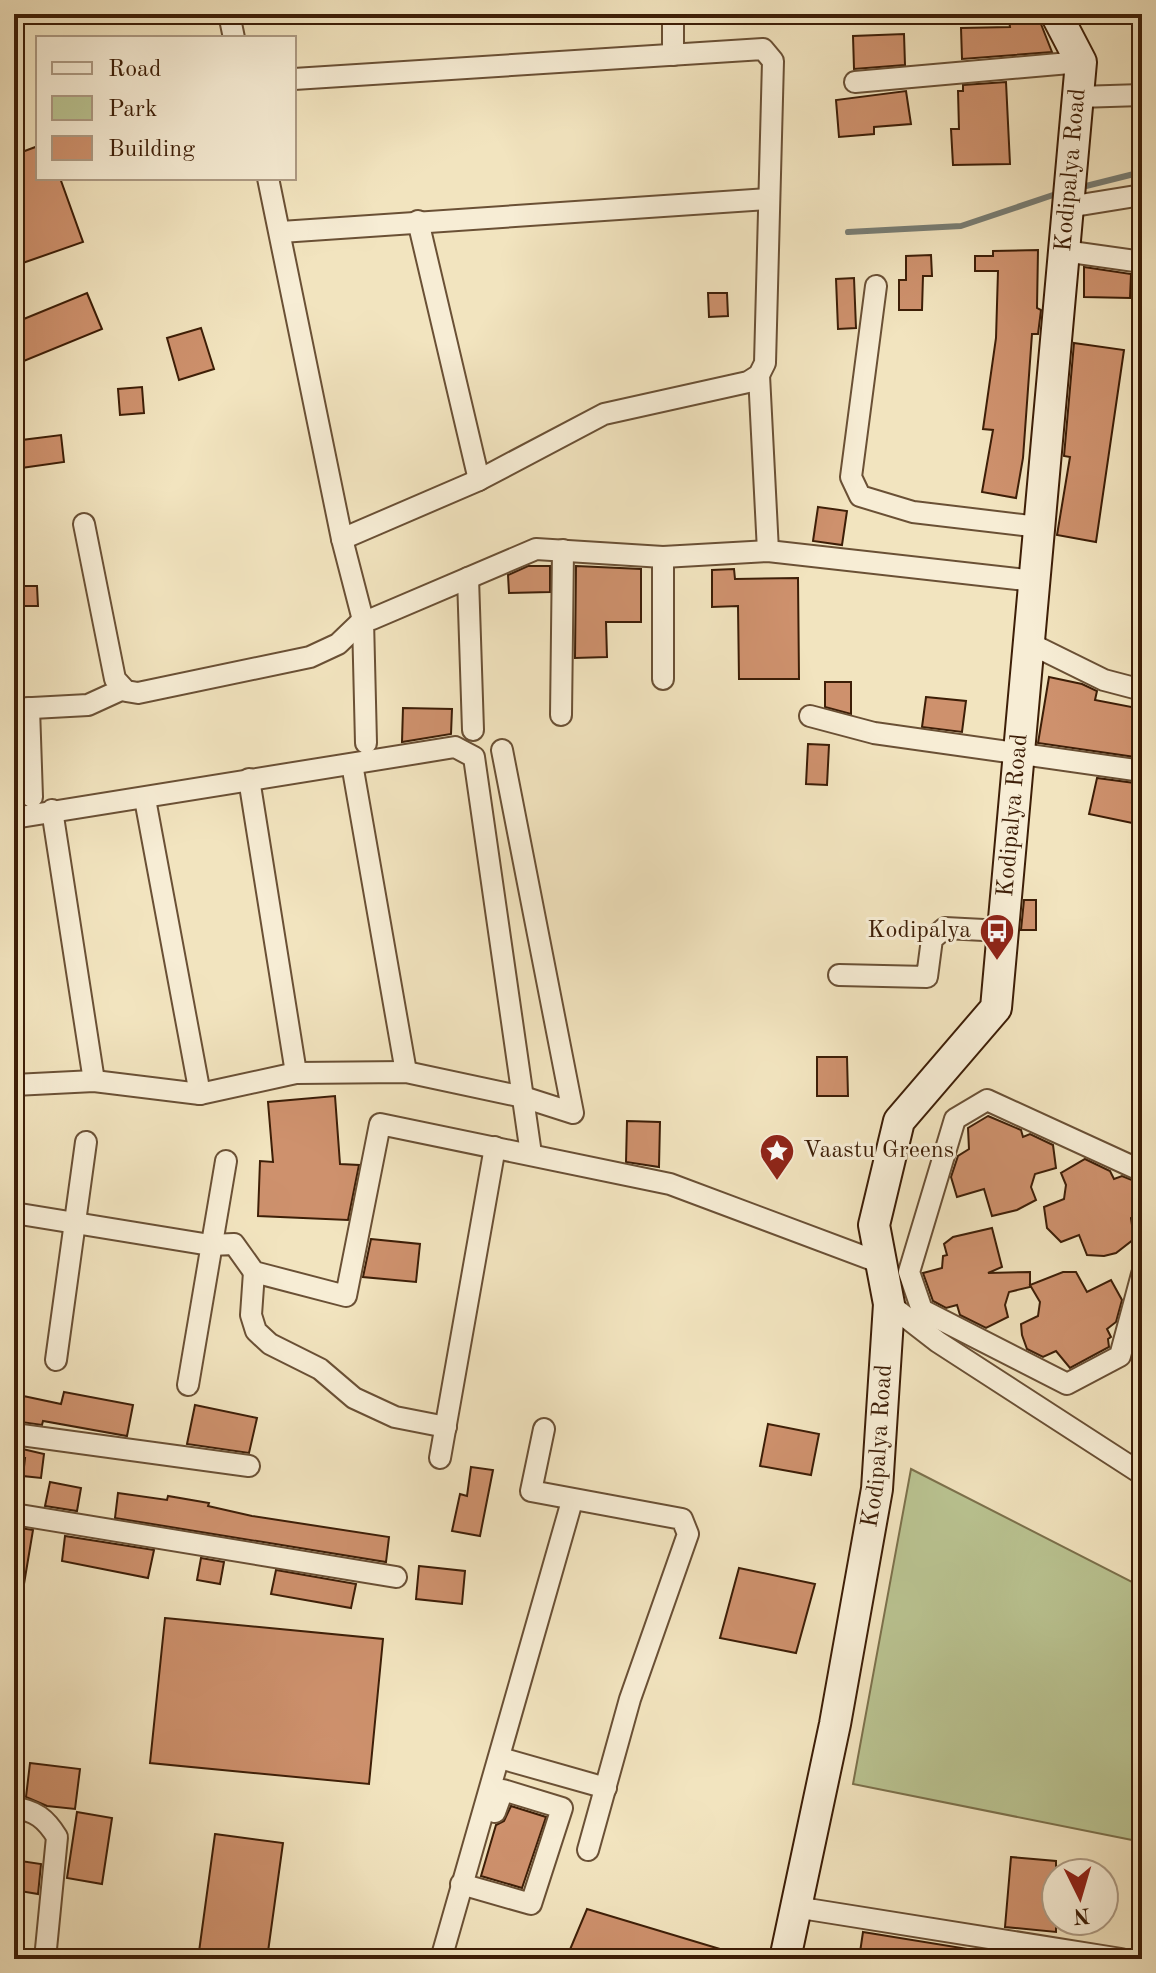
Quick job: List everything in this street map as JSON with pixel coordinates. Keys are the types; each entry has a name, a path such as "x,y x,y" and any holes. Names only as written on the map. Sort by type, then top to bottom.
{"main road":[{"name":"Kodipalya Road","path":"785,1959 835,1724 877,1489 889,1304 874,1225 899,1121 996,1008 1081,62 1056,14"}],"street":[{"path":"229,14 234,36"},
{"path":"673,14 673,55"},
{"path":"296,79 763,49 772,57 765,363 759,375 768,551"},
{"path":"855,82 1081,62"},
{"path":"1078,97 1142,95"},
{"path":"268,180 342,539 363,620 366,743"},
{"path":"1069,196 1142,195"},
{"path":"281,232 767,199"},
{"path":"418,221 479,480"},
{"path":"1064,251 1142,262"},
{"path":"876,286 851,477 860,496 913,512 1039,527"},
{"path":"342,539 479,480 604,414 748,382 759,375"},
{"path":"84,524 114,674 123,689"},
{"path":"32,797 22,708 88,705 123,689 138,693 310,657 338,644 363,620 372,619 536,549 663,557 768,551 1035,581"},
{"path":"561,715 563,550"},
{"path":"663,557 663,679"},
{"path":"468,578 473,730"},
{"path":"1029,643 1104,680 1142,690"},
{"path":"810,716 874,733 1142,771"},
{"path":"14,818 455,747 474,757 531,1154"},
{"path":"14,1085 94,1081 200,1094 296,1073 406,1072 523,1097 573,1113 502,750"},
{"path":"352,764 406,1072"},
{"path":"249,779 296,1073"},
{"path":"145,799 200,1094"},
{"path":"52,810 94,1081"},
{"path":"839,975 927,977 932,939 945,928 1003,931"},
{"path":"1142,1171 987,1100 955,1119 909,1272 922,1310 1067,1384 1120,1356 1142,1274"},
{"path":"254,1272 346,1296 380,1124 670,1184 881,1263"},
{"path":"56,1360 72,1223 86,1142"},
{"path":"440,1458 495,1147"},
{"path":"188,1385 226,1161"},
{"path":"14,1213 210,1245 234,1244 254,1272 251,1315 256,1331 270,1344 320,1369 354,1398 395,1417 446,1427"},
{"path":"889,1304 938,1342 1142,1474"},
{"path":"544,1429 531,1491 682,1519 688,1534 630,1699 588,1850"},
{"path":"14,1434 249,1466"},
{"path":"466,1885 572,1501"},
{"path":"14,1514 396,1577"},
{"path":"500,1758 606,1788"},
{"path":"441,1959 466,1885 503,1790 562,1808 531,1904 466,1885"},
{"path":"14,1808 27,1809 47,1821 57,1837 45,1959"},
{"path":"795,1907 1121,1959"}],"green space":[{"path":"911,1469 1142,1587 1142,1842 853,1784"}],"building":[{"path":"1039,19 1052,52 962,59 961,28 1010,27 1009,20"},
{"path":"904,34 905,65 854,69 853,36"},
{"path":"1006,82 1010,164 953,165 951,129 959,129 958,91 963,91 963,85"},
{"path":"906,91 911,124 874,127 874,134 839,137 836,100"},
{"path":"36,147 36,180 61,180 83,242 14,266 14,155"},
{"path":"1038,250 1037,308 1041,310 1038,334 1032,334 1023,458 1016,498 982,492 993,430 983,429 996,338 998,271 975,271 975,256 993,256 993,251"},
{"path":"931,255 932,276 923,276 922,310 899,310 899,280 906,280 906,256"},
{"path":"1084,267 1131,274 1130,298 1084,297"},
{"path":"854,278 856,328 838,329 836,279"},
{"path":"87,293 102,329 14,365 14,323"},
{"path":"708,293 727,293 728,316 709,317"},
{"path":"201,328 214,369 179,380 167,338"},
{"path":"1074,343 1124,350 1096,542 1057,535 1070,457 1064,456"},
{"path":"142,387 144,413 120,415 118,389"},
{"path":"61,435 64,462 14,469 14,441"},
{"path":"818,507 847,511 842,545 813,541"},
{"path":"528,566 550,566 550,592 509,593 508,575"},
{"path":"576,566 641,569 641,622 606,622 607,657 575,658"},
{"path":"734,569 735,579 798,578 799,679 739,679 738,606 712,607 712,570"},
{"path":"16,586 37,586 38,606 17,606"},
{"path":"1049,677 1082,684 1097,691 1095,700 1142,709 1142,758 1038,743"},
{"path":"825,682 851,682 851,714 825,707"},
{"path":"926,697 966,701 962,732 922,727"},
{"path":"403,708 452,709 451,734 402,742"},
{"path":"808,744 829,745 827,785 806,784"},
{"path":"1097,778 1142,784 1142,825 1089,814"},
{"path":"1024,900 1036,900 1036,930 1021,930"},
{"path":"817,1057 847,1057 848,1096 817,1096"},
{"path":"335,1096 340,1164 359,1165 348,1220 258,1216 260,1161 273,1162 268,1102"},
{"path":"988,1116 1021,1130 1023,1137 1030,1134 1053,1145 1056,1168 1035,1174 1031,1187 1036,1200 1017,1210 992,1216 984,1189 957,1197 951,1177 958,1156 969,1149 968,1128"},
{"path":"627,1121 660,1122 659,1167 626,1162"},
{"path":"1085,1159 1110,1171 1114,1179 1122,1176 1142,1184 1142,1211 1131,1218 1134,1239 1116,1253 1087,1255 1079,1235 1061,1242 1047,1228 1044,1207 1064,1199 1066,1185 1061,1173"},
{"path":"992,1228 1002,1267 988,1273 1030,1272 1030,1287 1009,1292 1005,1305 1008,1317 986,1328 960,1315 957,1305 946,1308 933,1301 923,1273 942,1268 943,1256 947,1255 944,1244 953,1237"},
{"path":"371,1239 420,1244 416,1282 363,1277"},
{"path":"1063,1272 1076,1272 1087,1292 1111,1280 1122,1300 1116,1322 1107,1329 1111,1337 1108,1339 1109,1347 1070,1368 1056,1351 1043,1357 1027,1349 1021,1324 1038,1316 1040,1302 1030,1285"},
{"path":"64,1392 133,1405 127,1436 43,1421 42,1425 14,1421 14,1394 61,1404"},
{"path":"195,1405 257,1418 249,1453 187,1444"},
{"path":"768,1424 819,1434 811,1475 760,1466"},
{"path":"14,1447 44,1454 41,1478 23,1476 25,1458 14,1458"},
{"path":"471,1467 493,1470 480,1536 452,1531 460,1494 467,1496"},
{"path":"50,1482 81,1488 77,1511 45,1506"},
{"path":"118,1493 167,1500 168,1496 209,1503 208,1506 252,1516 389,1537 386,1562 115,1518"},
{"path":"14,1527 33,1530 23,1590 14,1590"},
{"path":"65,1536 154,1550 148,1578 62,1561"},
{"path":"201,1558 224,1562 220,1584 197,1580"},
{"path":"419,1566 465,1571 462,1604 416,1599"},
{"path":"739,1568 815,1584 796,1653 720,1638"},
{"path":"276,1570 356,1584 351,1608 271,1594"},
{"path":"165,1618 383,1639 369,1784 150,1763"},
{"path":"30,1763 80,1769 75,1809 47,1806 26,1797"},
{"path":"511,1806 546,1817 522,1888 481,1876 496,1825 504,1821"},
{"path":"77,1812 112,1818 102,1884 67,1878"},
{"path":"215,1834 283,1843 267,1959 198,1959"},
{"path":"1011,1857 1040,1860 1040,1930 1005,1927"},
{"path":"14,1860 41,1864 38,1894 14,1890"},
{"path":"587,1909 740,1955 740,1959 566,1959"},
{"path":"863,1932 974,1950 973,1959 859,1959"}],"waterway":[{"path":"1078,188 1142,172"},
{"path":"848,232 961,226 1059,193"}],"place":[{"name":"Kodipalya","path":"997,962"},
{"name":"Vaastu Greens","path":"777,1182"}]}
